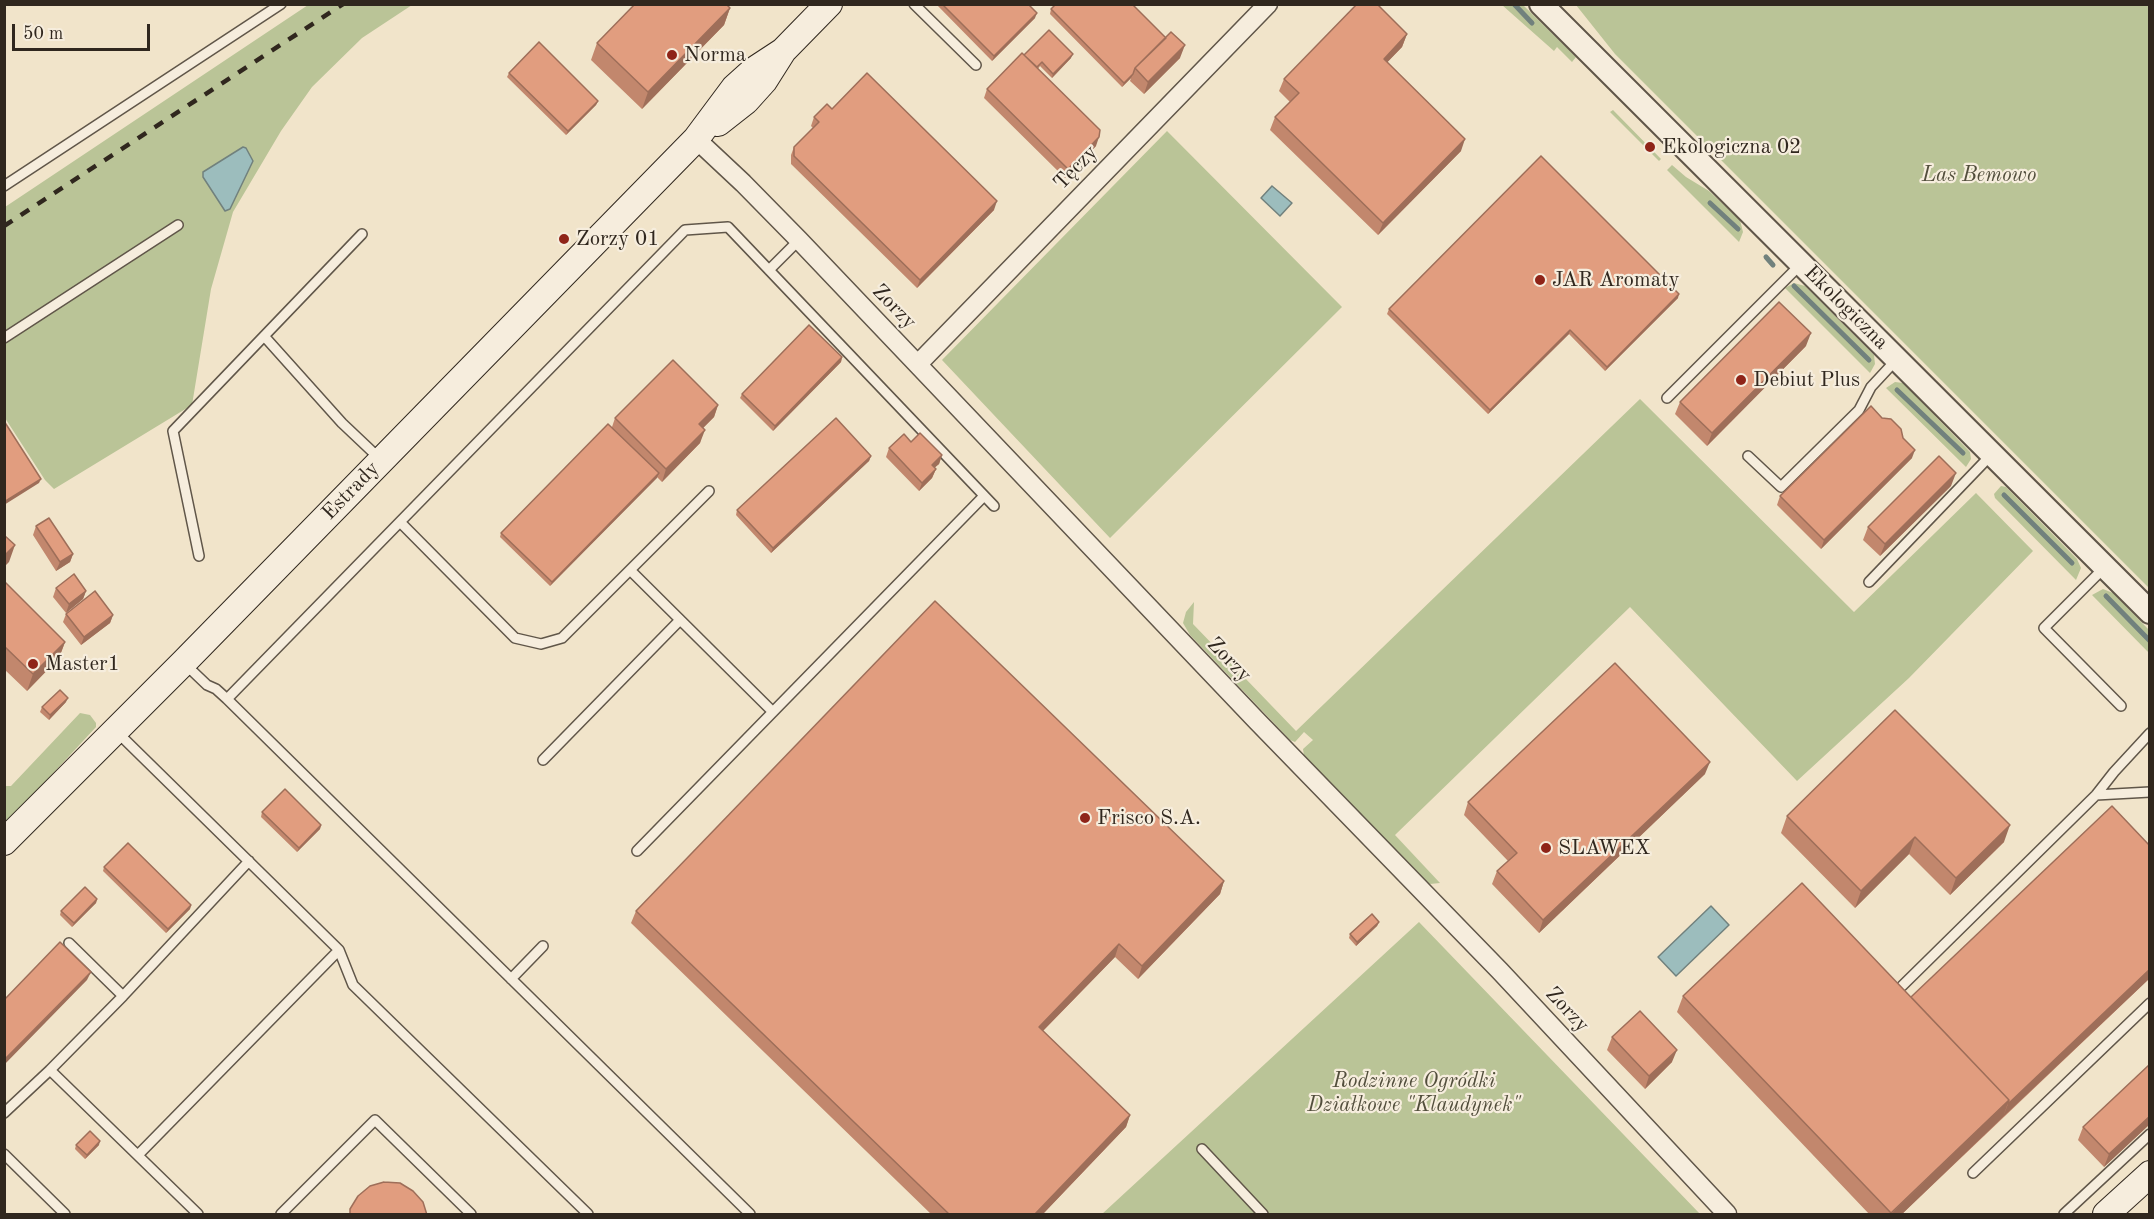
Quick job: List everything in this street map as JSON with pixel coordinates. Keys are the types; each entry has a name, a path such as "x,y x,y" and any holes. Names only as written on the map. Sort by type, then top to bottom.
{"main road":[{"name":"Estrady","path":"4,842 696,139 746,101 764,81 783,51 829,4"},
{"path":"2106,1215 2150,1174"}],"street":[{"name":"Tęczy","path":"918,364 1268,4"},
{"name":"Ekologiczna","path":"1541,4 2150,612"},
{"name":"Zorzy","path":"696,139 799,240 1249,712 1500,971 1727,1215"}],"lane":[{"path":"4,186 281,4"},
{"path":"914,4 976,65"},
{"path":"4,338 178,225"},
{"path":"227,699 685,230 728,228 994,506"},
{"path":"199,556 173,431 362,234"},
{"path":"769,270 799,240"},
{"path":"1667,398 1801,264"},
{"path":"264,336 342,423 381,460"},
{"path":"1748,456 1781,488 1858,410 1871,387 1897,359"},
{"path":"1869,582 1991,455"},
{"path":"400,522 515,638 541,644 562,638 709,491"},
{"path":"637,851 984,496"},
{"path":"2105,567 2044,628 2121,706"},
{"path":"630,570 773,712"},
{"path":"543,760 680,620"},
{"path":"183,662 207,685 216,689 227,699 750,1215"},
{"path":"115,730 339,950 353,985 588,1215"},
{"path":"1902,986 2096,795 2150,733"},
{"path":"2096,795 2150,792"},
{"path":"4,1113 123,996 249,861"},
{"path":"69,943 123,996"},
{"path":"511,979 543,946"},
{"path":"138,1155 339,950"},
{"path":"1973,1173 2150,1003"},
{"path":"50,1070 198,1215"},
{"path":"281,1215 375,1120 471,1215"},
{"path":"2064,1215 2150,1134"},
{"path":"1202,1149 1263,1215"},
{"path":"4,1154 65,1215"}],"green space":[{"path":"308,5 412,5 362,38 312,87 281,131 233,212 211,289 192,405 54,489 45,480 5,418 5,207"},
{"path":"1502,5 1523,5 1576,57 1572,62 1557,47 1554,51"},
{"name":"Las Bemowo","path":"1576,5 2149,5 2149,588 1615,54"},
{"path":"1613,110 1661,159 1659,161 1610,112"},
{"path":"1167,131 1342,307 1110,538 942,360"},
{"path":"1672,165 1709,191 1740,220 1743,232 1739,242 1667,170"},
{"path":"1794,283 1805,286 1874,355 1875,364 1870,373 1785,288"},
{"path":"1895,382 1903,383 1970,452 1971,459 1966,467 1886,388"},
{"path":"1640,399 1854,612 1976,493 2033,551 1909,678 1797,781 1630,607 1395,835 1440,883 1424,882 1304,756 1303,749 1313,740 1304,732 1295,742 1290,740 1190,635 1183,623 1186,612 1194,602 1193,624 1296,731"},
{"path":"2001,486 2006,487 2077,559 2081,568 2076,580 1995,498 1994,494"},
{"path":"2103,589 2113,593 2149,630 2149,653 2092,595"},
{"path":"80,713 90,715 96,727 6,824 5,786 11,786"},
{"name":"Rodzinne Ogródki Działkowe \"Klaudynek\"","path":"1419,922 1700,1214 1102,1214"}],"water":[{"path":"243,147 246,148 253,161 230,209 225,211 203,177 203,172"},
{"path":"1272,186 1292,203 1280,216 1261,198"},
{"path":"1711,906 1729,925 1676,976 1658,957"}],"building":[{"path":"635,4 726,4 730,8 648,92 597,43"},
{"path":"942,4 1028,4 1037,13 994,56"},
{"path":"1056,4 1132,4 1166,38 1135,68 1133,74 1124,83 1051,9"},
{"path":"1357,4 1377,4 1407,34 1384,59 1465,139 1383,223 1275,117 1299,93 1284,79"},
{"path":"1049,30 1073,54 1053,74 1042,62 1037,67 1024,55"},
{"path":"1171,32 1185,45 1148,82 1135,68"},
{"path":"539,42 598,101 568,131 509,73"},
{"path":"1022,53 1100,130 1099,137 1068,169 987,89"},
{"path":"867,73 997,201 920,280 794,156 794,147 819,122 814,117 827,104 832,109"},
{"name":"JAR Aromaty","path":"1541,156 1679,294 1607,367 1570,330 1490,410 1389,309"},
{"name":"Debiut Plus","path":"1779,302 1811,333 1712,433 1680,402"},
{"path":"809,325 842,357 775,426 742,394"},
{"path":"673,360 718,405 699,424 705,430 666,469 615,418"},
{"path":"1871,406 1882,418 1891,419 1901,429 1903,438 1915,450 1824,540 1780,496"},
{"path":"836,418 871,456 773,548 737,510"},
{"path":"4,421 41,479 4,502"},
{"path":"608,424 659,473 552,582 501,533"},
{"path":"920,433 942,455 932,465 936,469 922,483 889,448 904,434 911,442"},
{"path":"1939,456 1956,473 1885,544 1868,527"},
{"path":"49,518 73,554 60,562 36,526"},
{"path":"4,535 15,545 4,556"},
{"path":"74,574 86,591 69,604 56,588"},
{"path":"4,581 65,642 33,674 4,646"},
{"path":"95,591 113,615 84,637 66,614"},
{"path":"935,601 1224,881 1142,966 1119,944 1039,1027 1130,1115 1034,1215 950,1215 636,911"},
{"path":"1615,663 1710,762 1543,920 1497,871 1517,853 1468,802"},
{"path":"60,690 68,698 50,715 42,707"},
{"path":"1895,710 2010,825 1956,878 1915,837 1861,891 1787,816"},
{"path":"285,789 321,825 299,848 262,812"},
{"path":"2112,806 2150,846 2150,969 2008,1104 2009,1100 1911,997"},
{"path":"128,843 191,905 168,929 104,867"},
{"path":"1802,883 2009,1100 1891,1213 1683,996"},
{"path":"85,887 97,899 74,923 61,911"},
{"path":"1372,914 1379,922 1357,942 1350,934"},
{"path":"60,942 91,972 5,1059 4,1000"},
{"path":"1640,1011 1677,1050 1649,1076 1612,1037"},
{"path":"2150,1064 2150,1116 2109,1154 2083,1127"},
{"path":"90,1131 100,1141 87,1155 76,1145"},
{"path":"384,1182 400,1183 413,1191 423,1202 427,1215 350,1215 350,1209 358,1196 370,1186"}],"waterway":[{"path":"1514,4 1532,23"},
{"path":"1710,203 1738,229"},
{"path":"1766,257 1773,265"},
{"path":"1794,286 1869,360"},
{"path":"1897,390 1963,453"},
{"path":"2004,495 2072,563"},
{"path":"2106,596 2150,641"}],"railway":[{"path":"4,226 343,4"}],"place":[{"name":"Norma","path":"672,55"},
{"name":"Ekologiczna 02","path":"1650,147"},
{"name":"Zorzy 01","path":"564,239"},
{"name":"JAR Aromaty","path":"1540,280"},
{"name":"Debiut Plus","path":"1741,380"},
{"name":"Master1","path":"33,664"},
{"name":"Frisco S.A.","path":"1085,818"},
{"name":"SLAWEX","path":"1546,848"}]}
